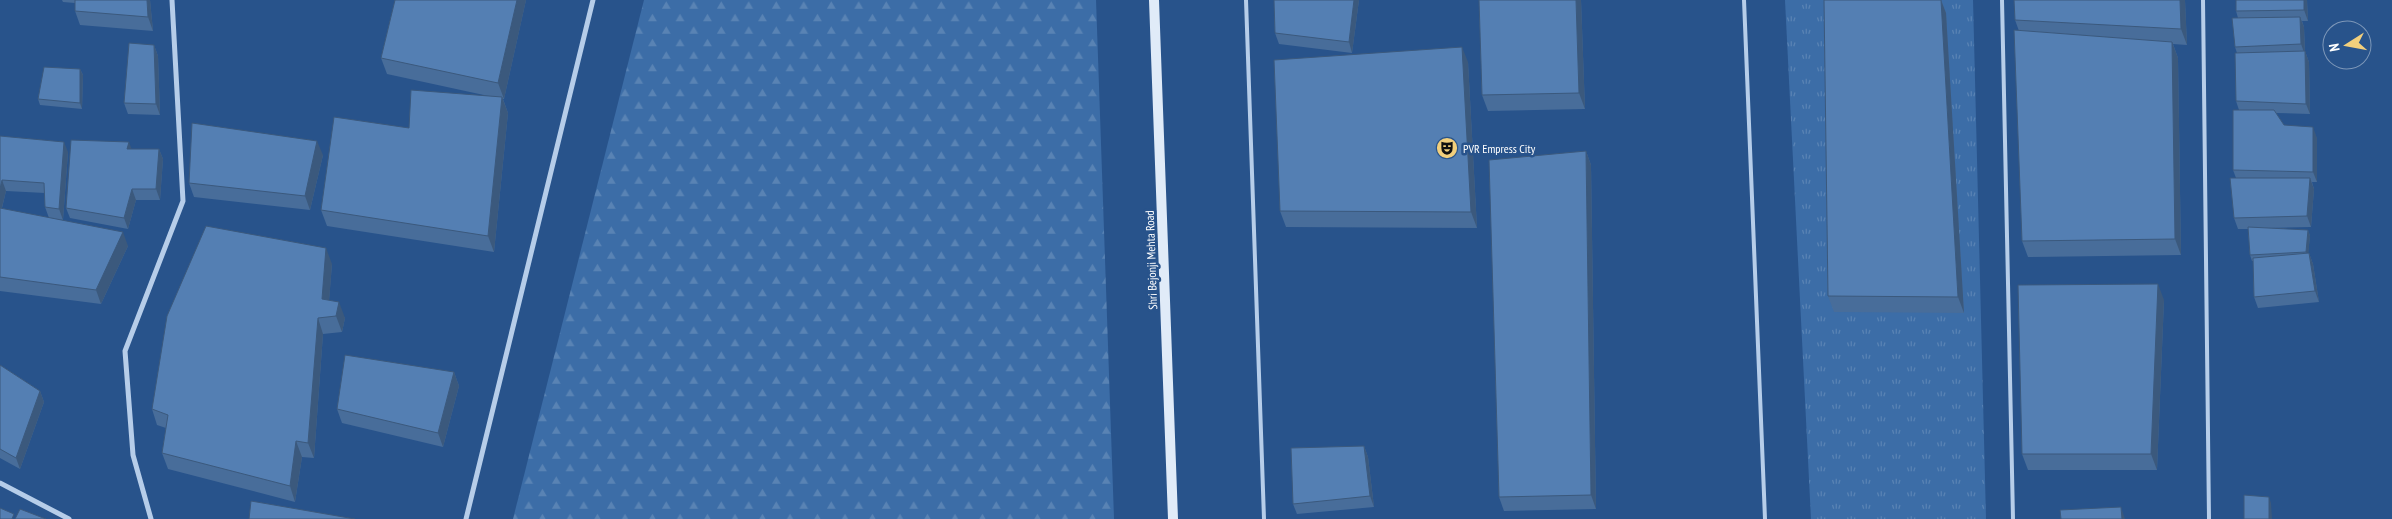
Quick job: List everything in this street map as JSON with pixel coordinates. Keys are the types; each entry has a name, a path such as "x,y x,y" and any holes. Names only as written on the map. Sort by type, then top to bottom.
{"main road":[{"name":"Shri Bejonji Mehta Road","path":"1154,0 1173,519"}],"street":[{"path":"151,519 133,455 125,351 182,201 172,0"},
{"path":"466,519 593,0"},
{"path":"0,483 69,519"}],"lane":[{"path":"1246,0 1264,519"},
{"path":"1744,0 1765,519"},
{"path":"2002,0 2013,519"},
{"path":"2203,0 2209,519"}],"green space":[{"path":"644,0 1096,0 1114,519 513,519"},
{"path":"1785,0 1973,0 1986,519 1811,519"}],"building":[{"path":"75,0 147,0 148,17 75,11"},
{"path":"395,0 517,0 498,83 381,58"},
{"path":"1274,0 1354,0 1349,42 1275,33"},
{"path":"1479,0 1576,0 1579,93 1482,95"},
{"path":"1824,0 1941,0 1958,297 1828,296"},
{"path":"2014,0 2180,0 2181,29 2015,20"},
{"path":"2236,0 2304,0 2304,10 2236,11"},
{"path":"2300,17 2301,44 2235,47 2232,18"},
{"path":"2014,30 2172,42 2175,239 2022,241"},
{"path":"129,43 154,45 156,104 124,103"},
{"path":"1462,47 1471,212 1280,211 1274,60"},
{"path":"2305,51 2306,104 2236,101 2235,53"},
{"path":"44,67 80,69 80,103 38,99"},
{"path":"411,90 502,97 488,236 321,210 334,117 409,128"},
{"path":"2233,110 2274,110 2284,125 2313,127 2313,172 2233,170"},
{"path":"192,123 317,141 305,196 189,183"},
{"path":"0,136 64,142 59,209 45,207 44,183 2,180 0,189"},
{"path":"71,140 129,142 127,149 159,149 156,189 132,189 124,218 66,208"},
{"path":"1586,151 1591,495 1499,497 1489,160"},
{"path":"2230,178 2310,178 2307,216 2234,218"},
{"path":"0,208 123,232 96,290 0,277"},
{"path":"206,226 326,248 322,299 339,302 336,316 318,318 308,443 296,441 290,486 162,453 168,415 152,409 167,316"},
{"path":"2248,227 2308,230 2306,252 2250,255"},
{"path":"2309,253 2315,291 2254,297 2253,258"},
{"path":"2158,284 2151,454 2022,454 2018,285"},
{"path":"345,355 454,372 438,433 337,409"},
{"path":"0,365 40,391 16,458 0,449"},
{"path":"1364,446 1370,496 1293,504 1291,448"},
{"path":"2244,495 2269,497 2269,519 2244,519"},
{"path":"251,501 355,519 249,519"},
{"path":"2121,507 2122,519 2061,519 2060,510"},
{"path":"0,508 14,514 12,519 0,519"},
{"path":"20,509 46,519 15,519"}],"place":[{"name":"PVR Empress City","path":"1447,148"}]}
